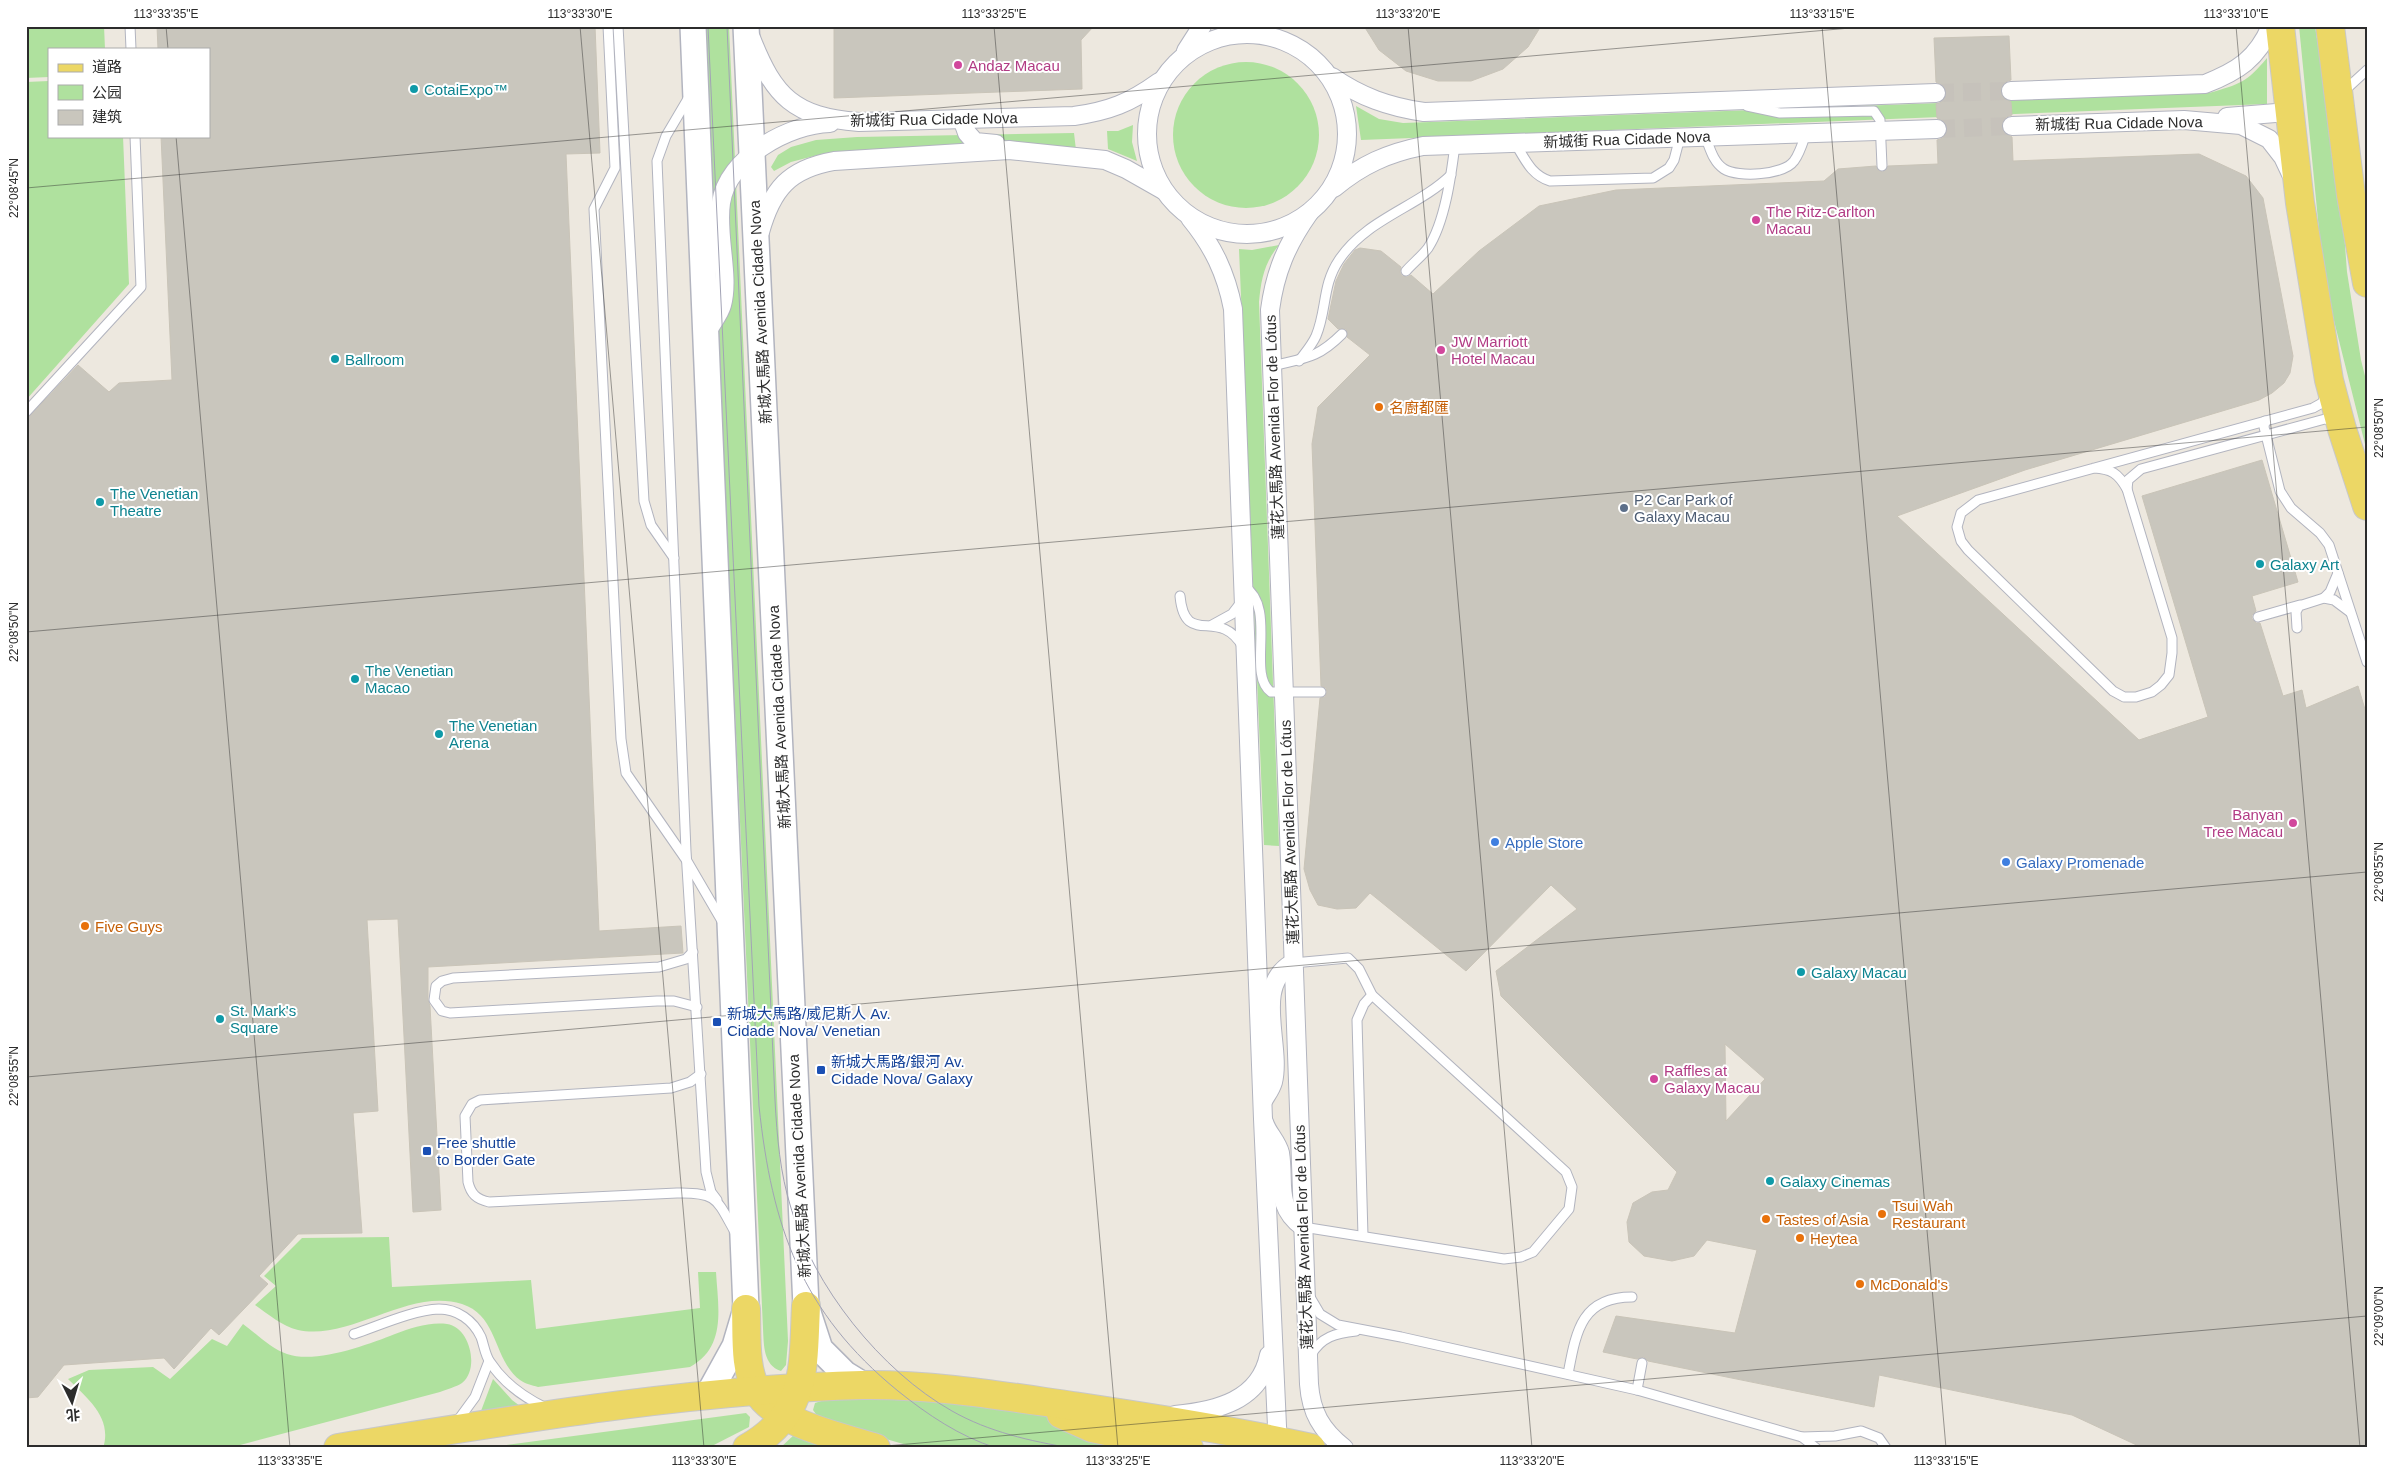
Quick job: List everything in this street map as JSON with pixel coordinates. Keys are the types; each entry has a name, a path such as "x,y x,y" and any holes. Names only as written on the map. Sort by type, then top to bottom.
{"main road":[{"path":"693,26 749,1367 758,1392 766,1402 785,1416 828,1433 876,1448"},
{"name":"新城大馬路 Avenida Cidade Nova","path":"746,26 806,1306 820,1349 845,1374 862,1385"},
{"path":"2280,26 2300,203 2329,380 2342,429 2367,506"},
{"path":"2330,26 2338,108 2364,255 2367,283"},
{"path":"747,1448 769,1433 785,1416 798,1389 805,1354 806,1306"},
{"path":"708,1396 735,1346 746,1309"},
{"path":"338,1448 565,1414 708,1396 862,1385 918,1386 1041,1401 1150,1418 1278,1444 1311,1448"},
{"path":"1041,1401 1077,1423 1092,1428 1189,1448"}],"street":[{"name":"新城街 Rua Cidade Nova","path":"746,26 767,73 783,96 813,115 859,122 1074,116 1100,112 1120,106 1162,80"},
{"path":"1202,26 1162,80 1148,112 1146,148 1157,181 1205,236 1218,259 1228,283 1233,309 1262,1111 1278,1444"},
{"path":"1283,26 1303,51 1327,74 1348,89 1372,100 1398,108 1424,112 1936,93"},
{"path":"2011,91 2205,84 2233,73 2256,53 2272,26"},
{"path":"1179,59 1197,47 1218,38 1240,34 1262,35 1284,41 1303,51"},
{"path":"1190,218 1219,231 1250,235 1281,229 1309,213 1329,192 1341,168 1348,142 1344,106 1327,74"},
{"path":"2184,120 2289,112"},
{"path":"962,119 967,133 975,142 1002,145 1009,150"},
{"name":"新城街 Rua Cidade Nova","path":"2012,126 2184,120 2241,124 2269,139 2283,157 2300,203"},
{"path":"706,336 722,306 724,296 721,202 730,179 752,154 764,145 800,128 822,123 859,122"},
{"name":"新城街 Rua Cidade Nova","path":"1329,192 1349,175 1372,161 1397,152 1423,146 1937,129"},
{"path":"757,242 768,208 777,190 799,171 814,165 834,161 1009,150 1105,160 1126,169 1166,192"},
{"name":"蓮花大馬路 Avenida Flor de Lótus","path":"1309,213 1289,242 1273,284 1270,310 1304,1283 1310,1399 1313,1410 1325,1432 1344,1448"},
{"path":"1293,962 1277,974 1273,983 1274,1076 1262,1111 1280,1152 1283,1199 1287,1213 1303,1227"},
{"path":"1150,1418 1212,1409 1233,1401 1248,1392 1258,1383 1266,1368 1272,1338"}],"lane":[{"path":"130,26 131,48"},
{"path":"608,26 615,168 594,209 621,739 626,773 687,861 730,935"},
{"path":"618,26 644,501 651,525 674,558"},
{"path":"2338,108 2343,92 2367,70"},
{"path":"695,87 666,136 657,161 687,861 706,1172 712,1192 743,1246"},
{"path":"1724,101 1780,113 1871,110 1879,116 1882,166"},
{"path":"1705,136 1719,164 1726,170 1744,173 1778,172 1786,168 1798,154 1806,133"},
{"path":"1515,143 1534,173 1550,181 1653,178 1669,168 1674,160 1680,137"},
{"path":"26,412 141,287 135,138"},
{"path":"1406,270 1428,248 1439,222 1451,175 1455,145"},
{"path":"1299,361 1316,335 1326,286 1339,259 1356,241 1383,219 1436,189 1451,175"},
{"path":"1272,366 1299,361 1318,354 1342,334"},
{"path":"2094,468 2113,471 2127,489 2172,638 2169,675 2152,692 2136,698 2124,697 2106,684 1968,550 1960,541 1957,527 1961,513 1978,500 2317,405 2326,394 2329,380"},
{"path":"2127,489 2128,480 2141,469 2325,420 2335,421 2342,429"},
{"path":"2265,421 2266,436 2280,491 2291,508 2306,518 2329,545 2367,662"},
{"path":"2324,598 2330,592 2338,573"},
{"path":"1212,625 1232,614 1243,592 1251,591 1259,606 1262,680 1266,688 1271,692 1284,693 1321,692"},
{"path":"1180,596 1181,610 1188,622 1194,625 1223,627 1232,633 1246,652"},
{"path":"2258,617 2324,598 2334,600 2350,612"},
{"path":"2297,628 2296,612 2299,606 2306,603"},
{"path":"693,952 686,959 659,967 452,978 442,981 436,986 434,1000 442,1011 450,1013 657,1001 674,1001 696,1007"},
{"path":"1293,962 1348,958 1359,969 1372,995 1566,1172 1572,1187 1569,1209 1533,1252 1521,1257 1504,1259 1303,1227"},
{"path":"1363,1236 1357,1020 1364,1004 1372,995"},
{"path":"700,1074 690,1082 671,1088 480,1100 472,1104 465,1116 468,1182 470,1190 475,1197 489,1202 692,1193 704,1194 717,1200"},
{"path":"1304,1283 1314,1306 1329,1321 1338,1325 1371,1330 1637,1390 1802,1437 1827,1437 1861,1430 1879,1438 1886,1448"},
{"path":"1568,1374 1580,1329 1591,1308 1616,1297 1632,1297"},
{"path":"354,1334 428,1311 437,1309 456,1311 466,1317 480,1335 489,1361 516,1390 544,1408 565,1414"},
{"path":"1308,1361 1317,1346 1329,1337 1346,1332 1371,1330"},
{"path":"452,1430 475,1397 489,1361"},
{"path":"1637,1390 1642,1363"},
{"path":"1802,1437 1816,1448"}],"green space":[{"path":"26,26 104,26 105,48 48,48 48,77 26,78"},
{"path":"704,26 729,26 788,1341 786,1365 781,1371 775,1368 768,1359 764,1348 763,1335"},
{"path":"2299,26 2315,26 2341,192 2347,272 2361,360 2367,384 2367,452 2324,281"},
{"path":"2267,58 2267,104 1361,140 1356,106 1379,119 1403,123 2209,93 2242,82"},
{"path":"1246,62 1274,68 1297,84 1313,107 1319,135 1313,163 1297,186 1274,202 1246,208 1218,202 1195,186 1179,163 1173,135 1179,107 1195,84 1218,68"},
{"path":"48,81 48,138 123,138 129,284 26,400 26,82"},
{"path":"1133,125 1132,142 1137,161 1108,149 1107,131 1118,131"},
{"path":"1074,133 1076,150 851,152 818,155 791,162 774,171 771,167 778,155 791,147 816,140 857,137"},
{"path":"1279,245 1270,258 1264,272 1259,302 1279,846 1264,845 1239,249 1252,250"},
{"path":"389,1237 392,1287 531,1280 536,1329 700,1308 698,1272 716,1272 718,1325 715,1337 710,1349 702,1359 690,1367 538,1387 522,1381 511,1371 483,1318 474,1310 462,1304 442,1301 421,1302 339,1328 318,1331 298,1330 286,1326 255,1305 276,1286 264,1276 302,1238"},
{"path":"243,1324 281,1352 312,1357 356,1348 420,1326 447,1324 455,1327 467,1340 470,1349 470,1368 467,1377 462,1383 440,1392 229,1448 103,1448 105,1437 101,1418 90,1401 68,1379 89,1370 153,1367 170,1379 212,1339 227,1346"},
{"path":"493,1379 512,1400 524,1409 478,1419"},
{"path":"882,1395 1039,1412 1074,1430 1154,1448 917,1448 838,1425 818,1417 813,1410 815,1403 831,1398"},
{"path":"746,1413 750,1417 749,1427 708,1448 484,1448"},
{"path":"795,1434 837,1448 780,1448"}],"building":[{"name":"The Venetian Macao","path":"157,26 595,26 600,153 566,154 599,931 681,926 683,953 428,967 428,1000 430,1006 441,1210 413,1212 398,919 367,920 378,1111 353,1113 362,1233 298,1234 259,1276 268,1284 219,1335 211,1328 174,1369 164,1358 64,1365 38,1397 26,1398 26,420 78,365 109,392 119,383 172,380 161,138 210,138 210,48 158,48"},
{"name":"Andaz Macau","path":"834,26 1094,26 1081,40 1082,89 834,98"},
{"path":"1364,26 1541,26 1528,47 1503,69 1471,81 1438,81 1406,71 1379,50"},
{"name":"Galaxy Macau","path":"2009,36 2011,80 2005,82 2000,91 2002,97 2011,102 2012,115 2006,117 2001,126 2003,132 2012,137 2013,161 2199,154 2246,176 2263,198 2293,356 2290,373 2284,383 2272,393 2259,400 2025,470 1897,516 2139,740 2208,717 2142,496 2262,460 2298,582 2252,596 2256,611 2252,615 2252,619 2256,623 2260,623 2283,696 2302,690 2306,708 2358,686 2367,716 2367,1448 2143,1448 2072,1415 1879,1375 1874,1407 1648,1361 1644,1357 1637,1359 1603,1352 1616,1316 1735,1333 1757,1250 1707,1240 1694,1256 1672,1261 1644,1256 1629,1242 1627,1222 1633,1203 1652,1192 1668,1190 1677,1172 1501,996 1496,971 1577,909 1551,885 1466,971 1370,893 1356,908 1337,909 1318,905 1310,890 1304,869 1320,698 1325,697 1327,692 1326,688 1321,686 1312,444 1318,407 1370,355 1347,337 1346,329 1338,329 1328,319 1336,281 1344,264 1355,250 1360,248 1381,251 1401,267 1400,272 1402,276 1407,277 1411,275 1433,294 1479,251 1539,206 1616,190 1824,181 1838,169 1876,166 1879,171 1883,172 1888,166 1938,164 1937,140 1943,138 1948,129 1946,123 1937,118 1936,104 1942,102 1947,93 1945,87 1936,82 1934,38","holes":["1725,1044 1765,1079 1726,1121"]}],"tunnel":[{"path":"1936,93 2011,91"},
{"path":"1937,129 2012,126"}],"tram line":[{"path":"708,26 759,1106 773,1190 783,1229 797,1264 815,1298 837,1330 865,1361 909,1400 957,1431 996,1448"},
{"path":"727,26 775,1100 780,1155 787,1195 801,1237 815,1267 833,1296 853,1324 900,1373 926,1394 952,1411 980,1425 1025,1439 1071,1448"}],"place":[{"name":"Andaz Macau","path":"958,65"},
{"name":"CotaiExpo™","path":"414,89"},
{"name":"The Ritz-Carlton Macau","path":"1756,220"},
{"name":"JW Marriott Hotel Macau","path":"1441,350"},
{"name":"Ballroom","path":"335,359"},
{"name":"名廚都匯","path":"1379,407"},
{"name":"The Venetian Theatre","path":"100,502"},
{"name":"P2 Car Park of Galaxy Macau","path":"1624,508"},
{"name":"Galaxy Art","path":"2260,564"},
{"name":"The Venetian Macao","path":"355,679"},
{"name":"The Venetian Arena","path":"439,734"},
{"name":"Banyan Tree Macau","path":"2293,823"},
{"name":"Apple Store","path":"1495,842"},
{"name":"Galaxy Promenade","path":"2006,862"},
{"name":"Five Guys","path":"85,926"},
{"name":"Galaxy Macau","path":"1801,972"},
{"name":"St. Mark's Square","path":"220,1019"},
{"name":"新城大馬路/威尼斯人 Av. Cidade Nova/ Venetian","path":"717,1022"},
{"name":"新城大馬路/銀河 Av. Cidade Nova/ Galaxy","path":"821,1070"},
{"name":"Raffles at Galaxy Macau","path":"1654,1079"},
{"name":"Free shuttle to Border Gate","path":"427,1151"},
{"name":"Galaxy Cinemas","path":"1770,1181"},
{"name":"Tsui Wah Restaurant","path":"1882,1214"},
{"name":"Tastes of Asia","path":"1766,1219"},
{"name":"Heytea","path":"1800,1238"},
{"name":"McDonald's","path":"1860,1284"}]}
